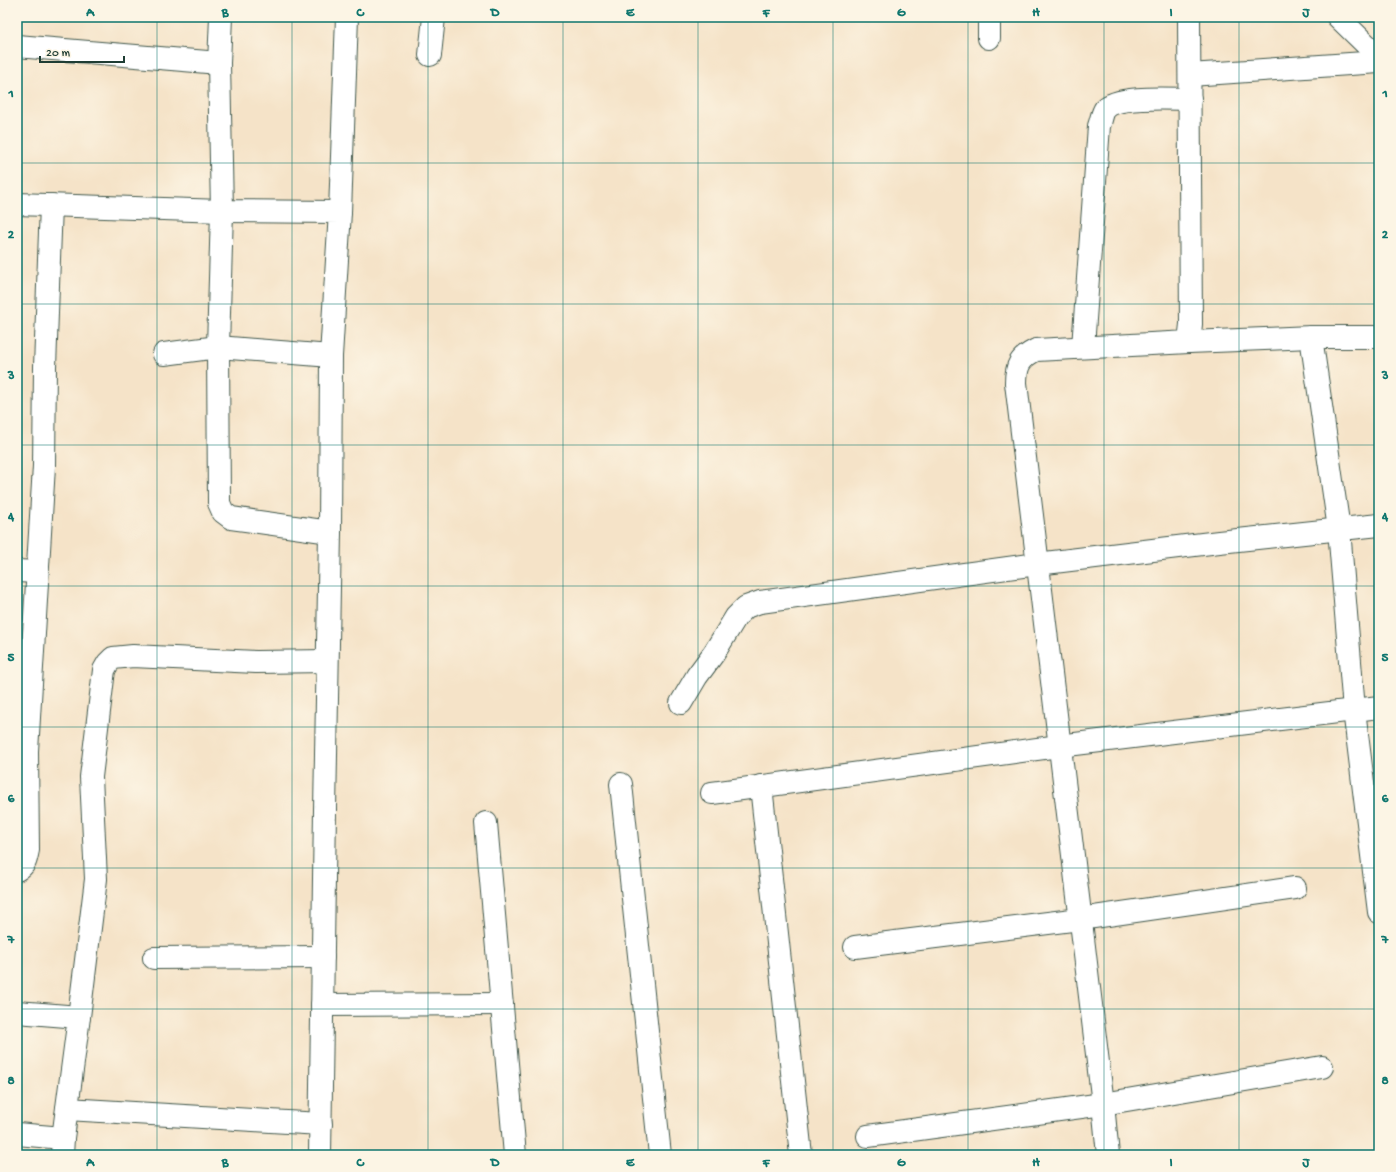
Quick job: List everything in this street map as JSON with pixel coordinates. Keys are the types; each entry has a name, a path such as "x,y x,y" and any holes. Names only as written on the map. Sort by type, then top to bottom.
{"street":[{"path":"221,17 219,63 222,211 218,347 219,503 223,512 231,518 330,532"},
{"path":"320,1155 330,532 331,356 340,212 347,17"},
{"path":"430,55 434,17"},
{"path":"1188,342 1191,324 1189,17"},
{"path":"1338,17 1379,57"},
{"path":"17,46 219,63"},
{"path":"1190,75 1379,62"},
{"path":"1083,347 1099,126 1105,109 1114,103 1126,100 1190,99"},
{"path":"17,204 222,211 340,212"},
{"path":"17,870 25,863 28,850 22,751 27,572 44,466 45,367 51,205"},
{"path":"1311,337 1339,530 1354,710 1379,912"},
{"path":"1108,1155 1016,383 1018,365 1027,354 1036,350 1311,337 1379,337"},
{"path":"164,354 218,347 331,356"},
{"path":"681,703 736,617 746,607 760,602 1037,564 1379,525"},
{"path":"17,1134 62,1146 96,879 91,777 104,670 110,660 113,658 133,656 256,662 327,661"},
{"path":"712,793 1059,746 1379,707"},
{"path":"621,784 660,1155"},
{"path":"761,786 801,1155"},
{"path":"486,823 515,1155"},
{"path":"855,947 1080,920 1295,888"},
{"path":"154,958 323,958"},
{"path":"322,1005 502,1004"},
{"path":"17,1012 79,1017"},
{"path":"868,1136 1103,1104 1322,1067"},
{"path":"67,1109 321,1124"}]}
